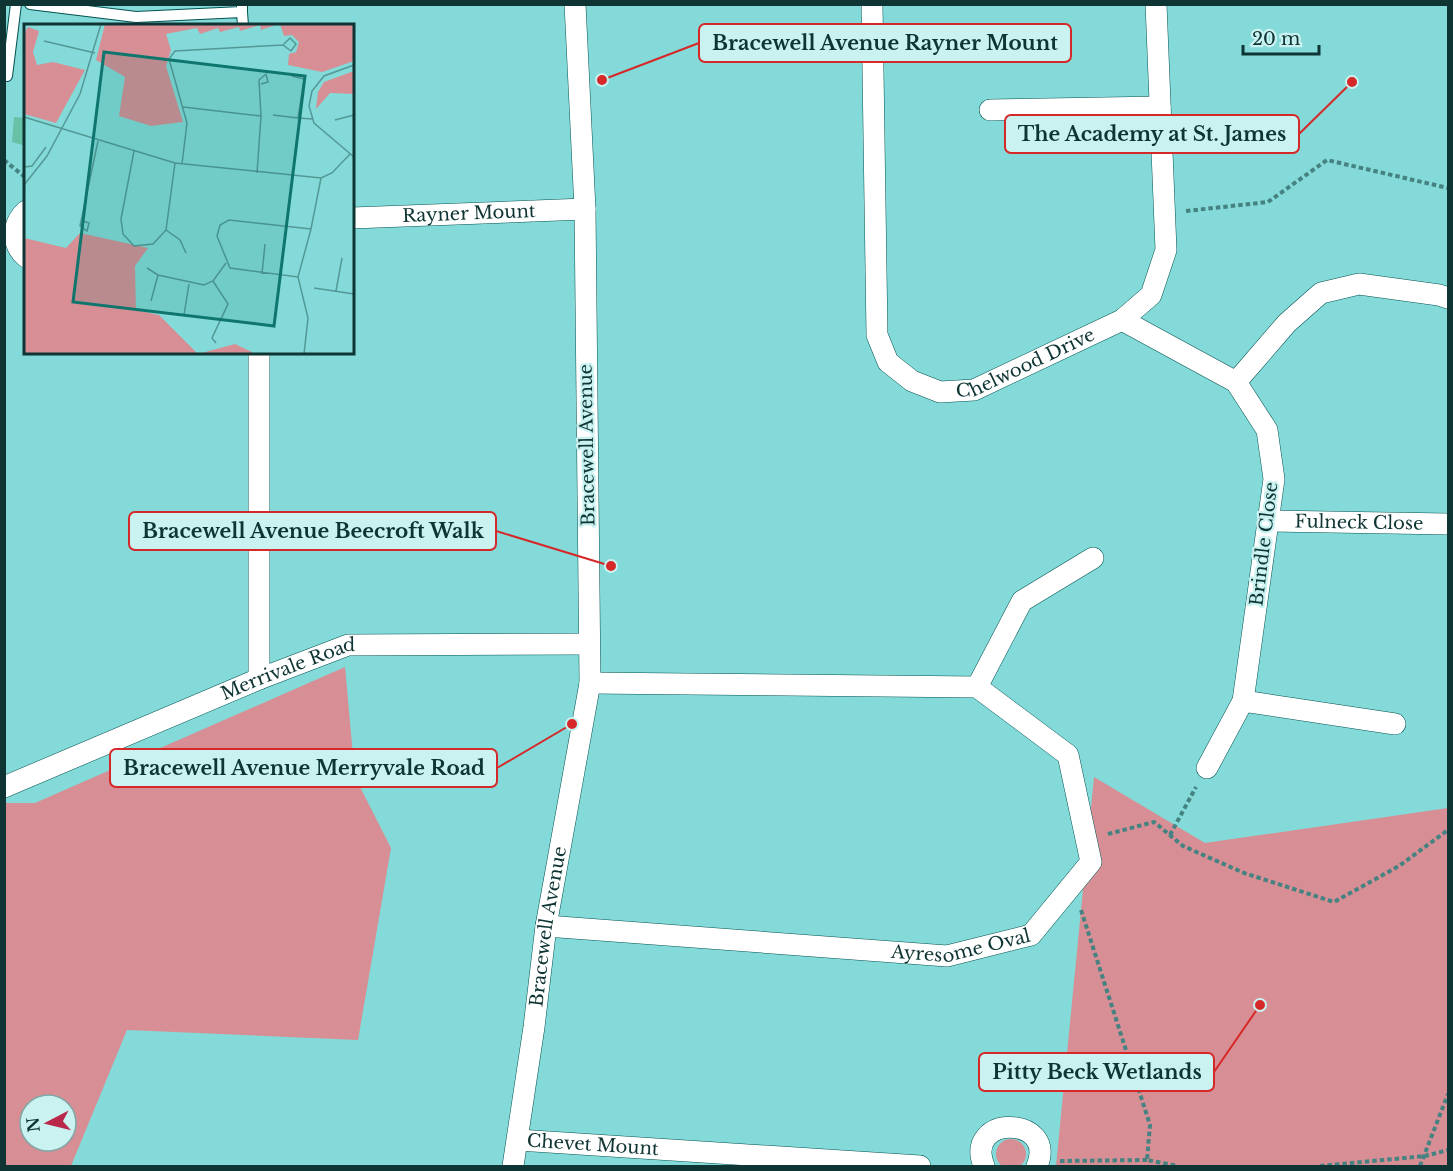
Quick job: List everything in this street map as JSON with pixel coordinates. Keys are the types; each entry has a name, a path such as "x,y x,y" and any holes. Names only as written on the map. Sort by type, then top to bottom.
{"street":[{"name":"Bracewell Avenue","path":"513,1167 534,1027 546,926 590,683 585,209 575,4"},
{"name":"Chelwood Drive","path":"872,4 877,334 888,362 912,381 940,392 974,390 1122,320 1151,295 1166,250 1156,4"},
{"path":"990,110 1160,107"},
{"name":"Rayner Mount","path":"354,218 585,209"},
{"path":"24,214 15,225 14,235 16,245 24,255"},
{"path":"1236,382 1287,323 1321,293 1359,284 1449,298"},
{"name":"Brindle Close","path":"1122,320 1236,382 1267,430 1274,479 1243,700 1207,768"},
{"path":"259,354 259,680"},
{"name":"Fulneck Close","path":"1269,521 1449,524"},
{"path":"590,683 977,687 1022,602 1093,558"},
{"name":"Merrivale Road","path":"4,787 348,645 589,644"},
{"name":"Ayresome Oval","path":"546,926 947,956 1030,935 1091,862 1068,755 977,687"},
{"path":"1243,700 1395,724"},
{"path":"984,1167 982,1152 985,1142 992,1132 1011,1126 1023,1129 1037,1143 1038,1164"},
{"name":"Chevet Mount","path":"518,1140 920,1167"}],"lane":[{"path":"7,76 16,4"},
{"path":"30,4 136,17 242,8 243,24"}],"path":[{"path":"4,160 24,176"},
{"path":"1164,214 1268,202 1327,160 1449,188"},
{"path":"1170,835 1207,768"},
{"path":"1086,840 1154,822 1183,846 1244,873 1334,902 1399,866 1449,830"},
{"path":"1073,884 1150,1125 1147,1160"},
{"path":"1420,1167 1449,1094"},
{"path":"1320,1167 1425,1156 1449,1150"},
{"path":"1038,1164 1147,1160 1178,1167"}],"shaded area":[{"path":"345,667 355,777 391,848 358,1040 127,1030 78,1149 78,1093 18,1093 18,1153 76,1153 71,1166 5,1166 5,803 35,803"},
{"path":"1094,777 1205,843 1448,808 1448,1166 1056,1166"},
{"path":"1011,1139 1017,1140 1025,1148 1025,1160 1017,1168 1011,1169 1005,1168 997,1160 996,1154 997,1148 1005,1140"}],"building":[{"path":"14,117 24,118 24,145 12,142"}],"place":[{"name":"Bracewell Avenue Rayner Mount","path":"602,80"},
{"name":"The Academy at St. James","path":"1352,82"},
{"name":"Bracewell Avenue Beecroft Walk","path":"611,566"},
{"name":"Bracewell Avenue Merryvale Road","path":"572,724"},
{"name":"Pitty Beck Wetlands","path":"1260,1005"}]}
